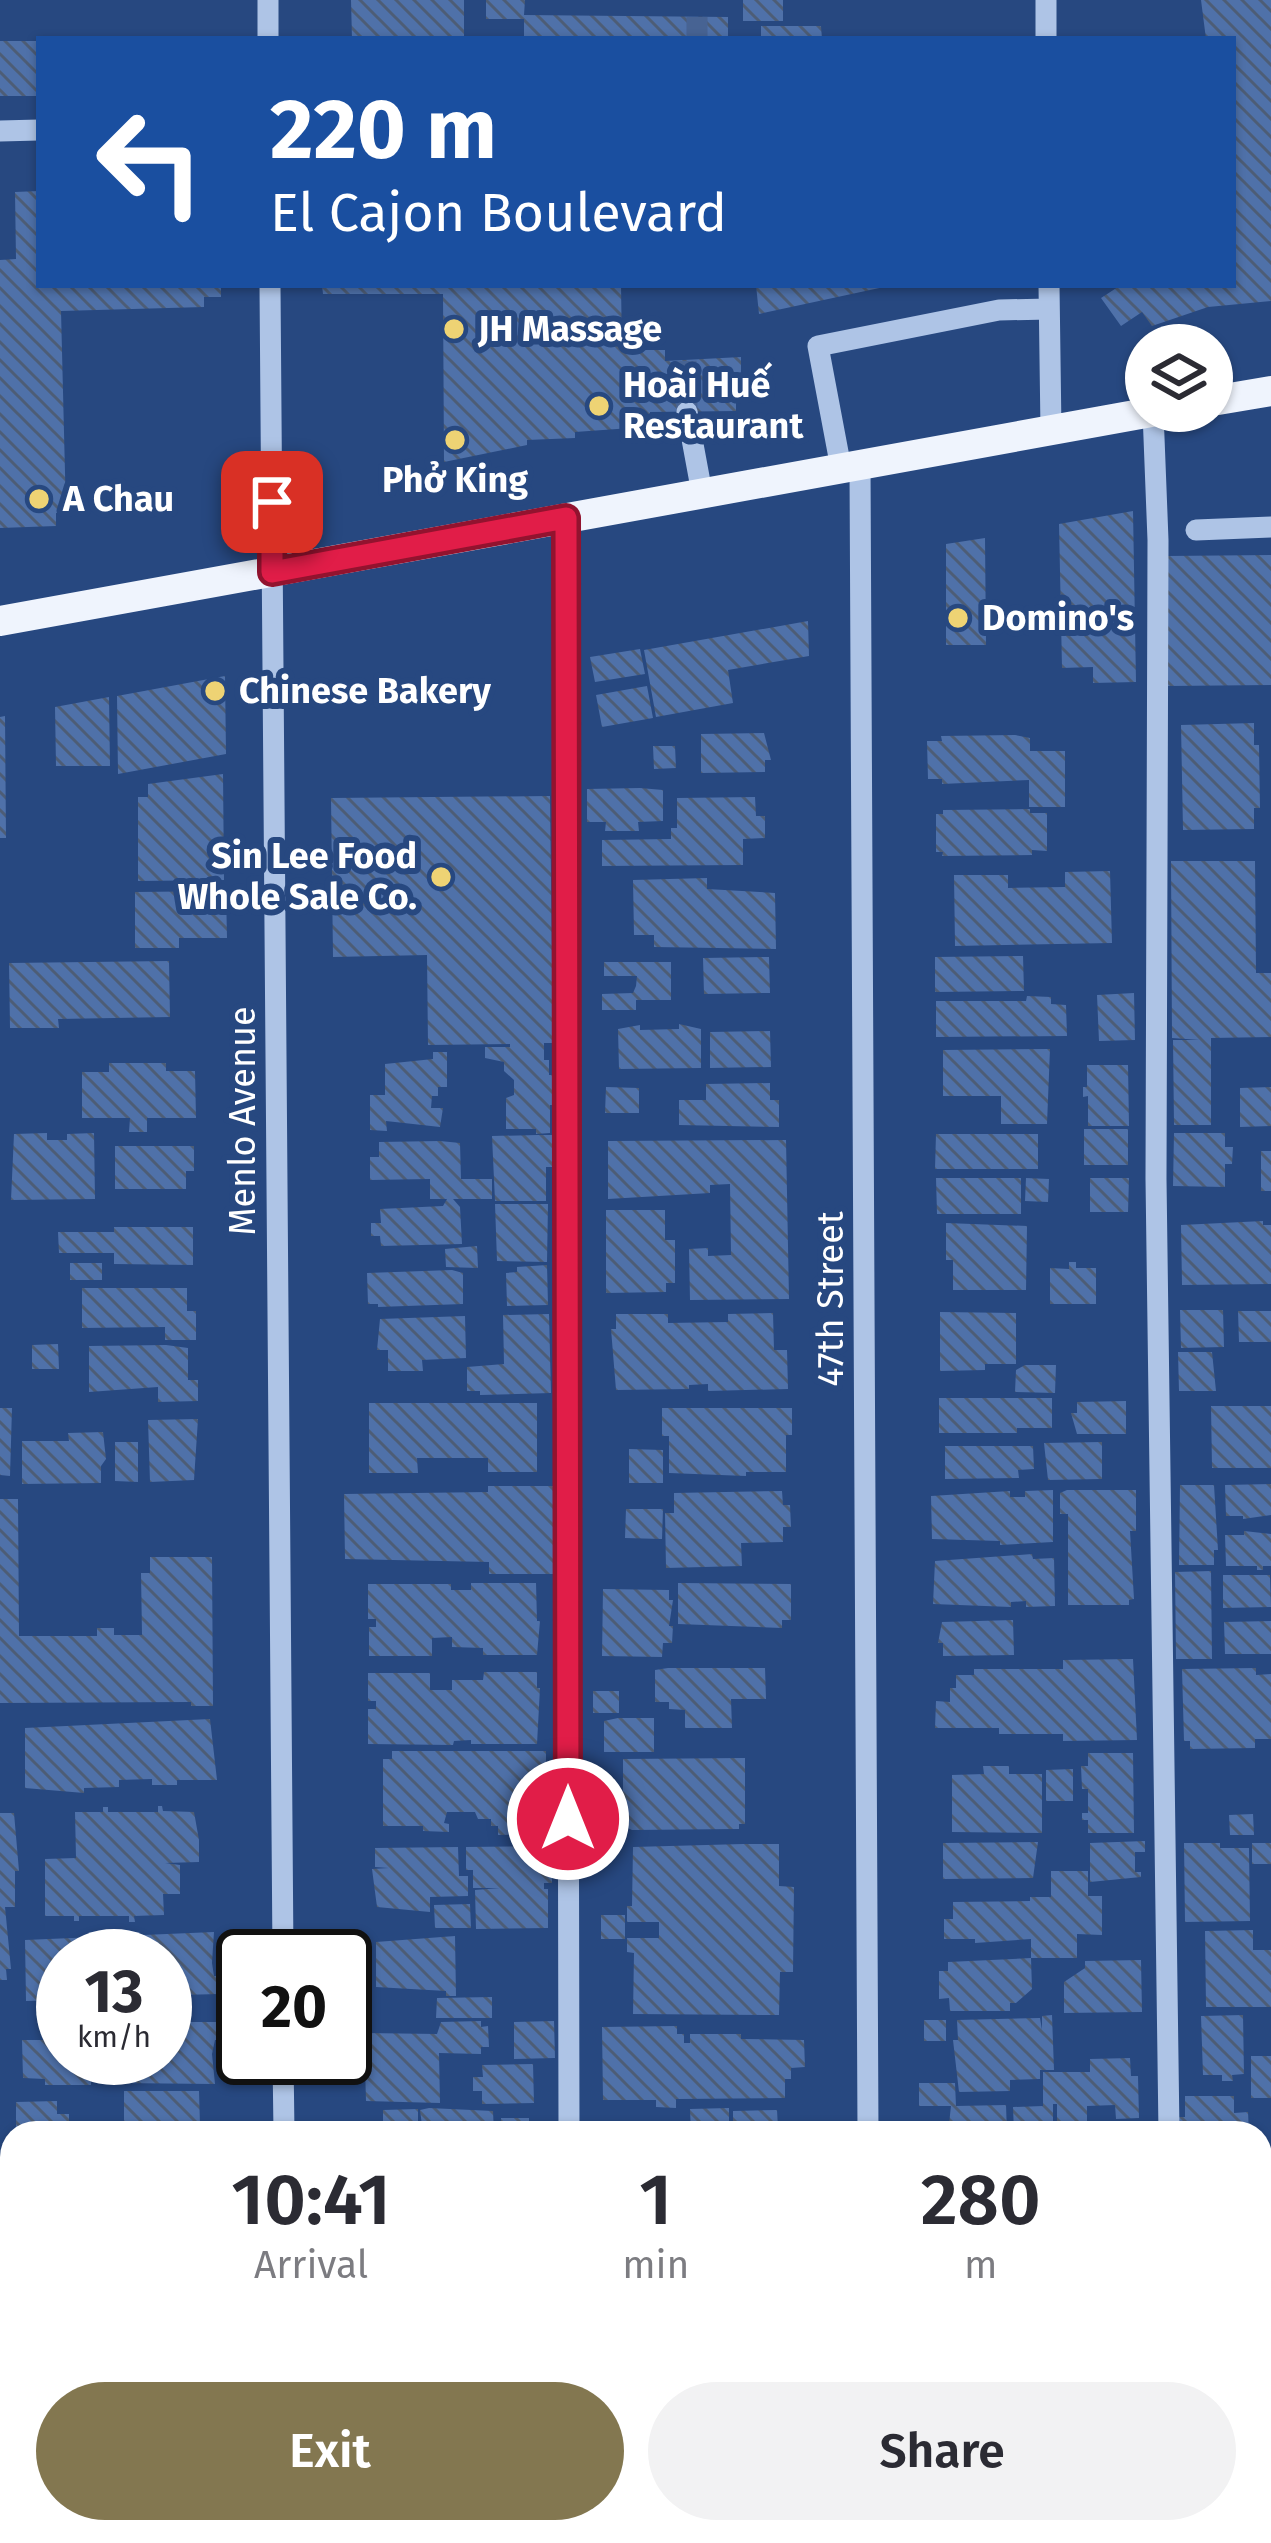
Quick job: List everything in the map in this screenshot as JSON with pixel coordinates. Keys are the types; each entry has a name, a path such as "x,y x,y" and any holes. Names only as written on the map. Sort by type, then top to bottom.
{"main road":[{"path":"1233,397 1271,391"},
{"path":"0,620 1125,417"}],"street":[{"path":"268,0 268,36"},
{"path":"1046,0 1046,36"},
{"path":"0,130 36,130"},
{"name":"Menlo Avenue","path":"270,288 283,1929"},
{"path":"1049,288 1051,431"},
{"name":"47th Street","path":"868,2121 850,466 818,346 999,310 1049,309"},
{"path":"687,412 702,493"},
{"path":"1155,432 1156,1179 1169,2121"},
{"path":"566,518 569,2121"},
{"path":"1196,530 1271,527"},
{"path":"284,2085 284,2121"}],"building":[{"path":"351,0 464,0 464,36 352,36"},
{"path":"486,0 525,0 524,15 728,17 728,36 524,36 524,19 486,19"},
{"path":"743,0 783,0 783,21 743,21"},
{"path":"1201,0 1271,0 1271,301 1208,307 1158,324 1151,324 1142,312 1121,326 1101,298 1116,288 1236,288 1236,36 1206,36"},
{"path":"761,26 821,26 822,36 761,36"},
{"path":"0,41 36,41 36,96 0,96"},
{"path":"36,191 36,288 221,288 221,297 204,297 204,307 61,311 66,513 56,513 56,526 0,528 0,260 16,259 15,192"},
{"path":"322,288 621,288 622,350 665,350 665,361 741,357 741,397 736,397 736,411 650,412 644,418 645,427 527,440 527,445 444,462 443,294 323,294"},
{"path":"756,288 879,288 759,314"},
{"path":"1133,511 1136,682 1093,683 1093,667 1062,668 1059,524"},
{"path":"985,538 986,645 946,645 946,544"},
{"path":"1271,555 1271,685 1168,686 1167,556"},
{"path":"808,621 809,656 728,670 733,703 656,717 644,650"},
{"path":"640,649 645,674 595,682 590,657"},
{"path":"225,676 226,754 118,774 117,696"},
{"path":"647,686 653,718 602,727 596,695"},
{"path":"109,697 110,766 56,766 55,707"},
{"path":"5,716 6,838 0,838 0,717"},
{"path":"1254,723 1260,808 1254,808 1254,829 1183,830 1181,725"},
{"path":"764,733 771,760 765,760 765,772 701,773 701,734"},
{"path":"941,736 1030,738 1030,751 1065,751 1065,807 1029,807 1029,780 942,784 942,779 928,779 927,741 942,741"},
{"path":"653,746 675,746 676,768 654,769"},
{"path":"223,774 224,880 138,881 138,797 148,797 148,784"},
{"path":"587,789 663,790 663,821 638,822 639,831 605,831 606,822 587,822"},
{"name":"Sin Lee Food Whole Sale Co.","path":"550,796 553,1043 544,1043 544,1060 549,1060 549,1075 553,1075 553,1105 550,1133 536,1134 536,1129 506,1129 506,1098 514,1095 514,1080 504,1071 504,1062 485,1058 485,1047 510,1044 428,1045 427,955 333,957 331,798"},
{"path":"755,797 756,816 765,816 765,838 743,839 743,865 602,866 602,840 671,839 671,828 677,828 677,798"},
{"path":"1030,809 1030,813 1047,813 1047,851 942,856 943,852 936,852 936,814 943,810"},
{"path":"1171,861 1255,861 1256,973 1271,973 1271,1037 1211,1038 1211,1125 1174,1125 1173,1040 1200,1040 1172,1038"},
{"path":"1110,871 1112,943 955,946 954,875 1008,875 1008,888 1065,887 1065,872"},
{"path":"707,878 707,889 775,893 776,949 654,947 654,935 634,935 633,880"},
{"path":"226,891 227,938 179,938 179,948 135,948 135,892"},
{"path":"1023,956 1024,991 935,992 935,957"},
{"path":"769,957 770,993 704,994 703,958"},
{"path":"169,961 170,1017 58,1019 59,1028 10,1028 9,963"},
{"path":"604,962 671,962 671,1000 636,1000 636,1010 602,1010 602,994 633,993 637,976 604,976"},
{"path":"1134,993 1135,1040 1099,1041 1097,995"},
{"path":"1027,996 1051,997 1051,1004 1066,1005 1067,1036 936,1037 936,1001 1026,1001"},
{"path":"679,1024 701,1029 701,1068 619,1069 618,1029 640,1025 640,1030 679,1029"},
{"path":"770,1031 771,1067 710,1068 710,1032"},
{"path":"1050,1049 1047,1124 1001,1124 1001,1096 943,1096 943,1050"},
{"path":"433,1052 447,1052 447,1087 438,1087 438,1096 432,1096 431,1108 443,1108 440,1127 386,1121 387,1131 370,1130 370,1095 385,1095 385,1064 433,1059"},
{"path":"109,1063 166,1063 166,1071 195,1071 196,1118 147,1118 147,1132 129,1132 130,1118 82,1118 82,1072 109,1072"},
{"path":"1087,1065 1128,1065 1129,1126 1088,1126 1088,1096 1083,1097"},
{"path":"770,1083 770,1100 779,1100 779,1127 679,1125 679,1100 706,1100 706,1084"},
{"path":"606,1087 639,1088 639,1113 605,1113"},
{"path":"1271,1087 1271,1126 1240,1127 1240,1088"},
{"path":"1084,1129 1128,1129 1128,1165 1084,1165"},
{"path":"47,1133 47,1140 67,1140 67,1134 94,1133 95,1199 11,1200 14,1134"},
{"path":"1174,1133 1225,1133 1225,1147 1233,1147 1232,1164 1225,1164 1225,1187 1173,1186"},
{"path":"936,1134 1038,1134 1038,1169 935,1169"},
{"path":"552,1135 546,1201 495,1201 492,1136"},
{"path":"786,1140 789,1299 690,1300 689,1249 708,1248 708,1256 731,1255 730,1184 710,1185 710,1193 608,1199 608,1141"},
{"path":"379,1142 460,1143 461,1179 492,1179 492,1199 453,1199 460,1207 462,1244 381,1246 380,1236 371,1236 371,1223 381,1223 380,1209 443,1206 447,1199 430,1199 430,1179 370,1180 370,1157 379,1157"},
{"path":"115,1146 194,1146 194,1171 186,1171 186,1189 115,1189"},
{"path":"1261,1151 1271,1151 1271,1191 1261,1191"},
{"path":"936,1178 1021,1178 1021,1214 937,1214"},
{"path":"1026,1178 1049,1179 1048,1202 1025,1201"},
{"path":"1090,1178 1129,1178 1128,1212 1090,1212"},
{"path":"495,1204 548,1204 547,1262 497,1261"},
{"path":"606,1210 665,1210 665,1240 675,1240 675,1283 666,1283 666,1292 606,1293"},
{"path":"1263,1221 1271,1225 1271,1284 1182,1285 1181,1225"},
{"path":"946,1223 1027,1226 1026,1290 953,1290 953,1260 946,1260"},
{"path":"114,1227 193,1227 193,1265 114,1264 114,1253 59,1253 58,1232 114,1232"},
{"path":"477,1246 478,1268 446,1267 445,1249"},
{"path":"1069,1262 1076,1262 1076,1268 1096,1268 1096,1304 1050,1304 1050,1268 1069,1269"},
{"path":"70,1263 102,1263 102,1280 70,1280"},
{"path":"547,1265 548,1305 507,1306 506,1273 517,1272 517,1267"},
{"path":"367,1273 463,1273 463,1304 368,1304"},
{"path":"82,1288 187,1288 187,1311 196,1311 196,1340 165,1340 165,1327 82,1328"},
{"path":"1180,1310 1223,1310 1224,1347 1181,1348"},
{"path":"1238,1311 1271,1311 1271,1342 1239,1342"},
{"path":"940,1312 1016,1313 1016,1364 940,1371"},
{"path":"773,1313 774,1350 787,1350 788,1389 708,1391 708,1384 689,1385 689,1389 616,1390 611,1329 616,1329 616,1314 668,1314 668,1323 728,1322 728,1314"},
{"path":"549,1314 551,1393 480,1395 480,1391 467,1391 467,1367 504,1364 503,1315"},
{"path":"465,1316 466,1358 422,1360 423,1371 388,1371 388,1350 377,1350 380,1319"},
{"path":"58,1344 59,1369 32,1369 32,1345"},
{"path":"89,1346 188,1348 188,1380 198,1380 198,1401 158,1402 158,1387 89,1392"},
{"path":"1178,1352 1212,1352 1216,1391 1179,1391"},
{"path":"1025,1365 1056,1365 1055,1393 1015,1392 1016,1370"},
{"path":"939,1398 1052,1398 1052,1428 939,1433"},
{"path":"1126,1401 1126,1434 1077,1434 1071,1413 1077,1413 1077,1402"},
{"path":"369,1403 537,1403 537,1472 488,1472 488,1458 417,1458 418,1473 369,1473"},
{"path":"1211,1406 1271,1406 1271,1468 1212,1468"},
{"path":"0,1408 12,1408 10,1476 0,1475"},
{"path":"662,1408 792,1408 786,1472 746,1472 746,1476 669,1473 669,1436 662,1436"},
{"path":"198,1419 194,1480 150,1482 148,1420"},
{"path":"103,1432 106,1459 101,1483 22,1484 22,1441 69,1441 68,1433"},
{"path":"115,1442 138,1442 138,1482 115,1481"},
{"path":"1102,1442 1102,1479 1048,1480 1044,1443"},
{"path":"945,1446 1033,1446 1034,1469 1018,1470 1019,1478 945,1479"},
{"path":"629,1449 663,1450 663,1483 629,1483"},
{"path":"1271,1484 1271,1515 1226,1516 1225,1485"},
{"path":"1180,1485 1214,1485 1218,1550 1214,1550 1214,1565 1179,1565"},
{"path":"488,1486 554,1486 554,1574 489,1574 489,1562 345,1559 344,1494 488,1492"},
{"path":"1053,1490 1053,1542 1000,1545 1000,1541 932,1539 931,1496 1010,1491 1010,1497 1025,1497 1025,1491"},
{"path":"1136,1490 1136,1531 1130,1531 1134,1599 1129,1605 1068,1605 1068,1514 1060,1514 1060,1493"},
{"path":"782,1491 783,1505 790,1505 791,1527 783,1527 783,1542 741,1543 742,1566 666,1568 665,1513 674,1513 674,1493"},
{"path":"0,1499 18,1499 19,1636 97,1636 97,1628 114,1628 114,1635 142,1635 141,1573 150,1573 150,1557 212,1557 213,1706 191,1706 191,1702 0,1703"},
{"path":"626,1509 663,1509 662,1539 625,1538"},
{"path":"1244,1531 1271,1534 1271,1566 1257,1570 1257,1566 1226,1566 1225,1535 1244,1535"},
{"path":"1032,1554 1033,1559 1054,1558 1055,1606 1026,1607 1026,1601 1011,1602 1011,1607 933,1604 935,1561"},
{"path":"1211,1571 1212,1659 1176,1659 1175,1572"},
{"path":"1223,1575 1270,1575 1271,1607 1223,1608"},
{"path":"471,1583 536,1583 537,1655 483,1655 483,1648 452,1647 452,1637 432,1638 432,1656 369,1656 369,1627 376,1627 376,1619 368,1619 368,1584 451,1584 451,1590 471,1590"},
{"path":"678,1583 791,1584 791,1620 782,1620 782,1628 678,1624"},
{"path":"603,1589 669,1590 672,1643 663,1643 662,1657 602,1656"},
{"path":"1013,1620 1014,1655 943,1656 943,1643 938,1643 942,1622"},
{"path":"1271,1621 1271,1654 1225,1654 1224,1622"},
{"path":"1133,1659 1137,1740 1063,1741 1063,1734 935,1728 936,1701 950,1702 956,1675 974,1675 974,1669 1063,1669 1063,1660"},
{"path":"765,1668 766,1699 731,1699 732,1728 685,1728 685,1710 669,1709 669,1702 655,1702 655,1670"},
{"path":"1256,1668 1256,1675 1271,1674 1271,1739 1255,1739 1255,1748 1190,1749 1190,1741 1184,1741 1182,1669"},
{"path":"484,1672 537,1672 537,1744 471,1744 471,1740 453,1745 368,1744 368,1709 376,1709 376,1701 368,1701 368,1673 430,1673 430,1690 452,1690 452,1680 483,1680"},
{"path":"593,1691 619,1691 619,1713 593,1713"},
{"path":"654,1718 654,1752 604,1752 604,1721"},
{"path":"210,1719 217,1780 152,1785 152,1779 119,1780 119,1787 84,1788 84,1793 25,1788 25,1728"},
{"path":"392,1751 546,1751 546,1834 498,1835 498,1826 491,1826 491,1819 478,1819 475,1812 447,1812 444,1823 449,1824 449,1832 423,1831 423,1826 383,1826 383,1759 392,1759"},
{"path":"1088,1753 1133,1753 1134,1833 1088,1833 1088,1820 1082,1820 1082,1813 1088,1813 1088,1789 1082,1789 1081,1766 1088,1766"},
{"path":"745,1758 745,1824 739,1824 739,1829 632,1830 623,1826 623,1759"},
{"path":"983,1766 1009,1766 1009,1774 1042,1774 1042,1833 952,1832 952,1775 984,1774"},
{"path":"1073,1769 1073,1801 1046,1801 1046,1770"},
{"path":"158,1806 163,1811 194,1812 199,1840 199,1862 165,1863 180,1865 180,1894 163,1894 164,1915 134,1916 135,1922 129,1922 129,1916 79,1916 74,1921 74,1916 45,1916 45,1859 76,1858 75,1812 103,1812 108,1807 108,1812 158,1812"},
{"path":"0,1813 14,1813 19,1871 15,1871 15,1907 5,1907 11,1969 6,1969 7,1980 0,1980"},
{"path":"1253,1814 1254,1835 1230,1835 1229,1815"},
{"path":"1145,1841 1145,1852 1135,1852 1135,1872 1141,1872 1141,1877 1090,1882 1090,1843"},
{"path":"1038,1842 1033,1878 943,1879 943,1843"},
{"path":"1184,1843 1249,1848 1250,1921 1185,1922"},
{"path":"1252,1843 1271,1843 1271,1864 1252,1864"},
{"path":"779,1844 779,1886 794,1887 793,1972 780,1972 779,2015 633,2014 634,1953 627,1952 627,1938 659,1938 659,1922 627,1922 627,1906 632,1906 633,1847"},
{"path":"544,1846 545,1858 552,1858 552,1883 544,1883 548,1928 476,1929 475,1890 500,1888 473,1888 473,1870 466,1870 466,1847"},
{"path":"458,1847 459,1876 468,1876 468,1896 430,1897 430,1912 377,1907 372,1869 389,1868 375,1867 375,1848"},
{"path":"1051,1871 1088,1871 1088,1896 1102,1896 1102,1935 1077,1934 1077,1958 1031,1958 1031,1939 975,1943 975,1939 944,1939 944,1919 953,1919 953,1902 1051,1897"},
{"path":"470,1904 471,1928 435,1928 434,1905"},
{"path":"601,1915 625,1915 625,1939 601,1939"},
{"path":"1253,1930 1253,1950 1271,1950 1271,2007 1206,2007 1205,1931"},
{"path":"214,1932 216,1994 192,1995 192,1933"},
{"path":"455,1936 456,1996 446,1996 446,1991 376,1987 376,1942"},
{"path":"25,1940 36,1940 36,2001 26,2001"},
{"path":"1031,1958 1032,1989 1010,2003 1010,2011 950,2011 949,1998 939,1999 939,1971 948,1971 948,1962"},
{"path":"1141,1960 1142,2012 1064,2013 1064,1982 1085,1968 1085,1961"},
{"path":"492,1997 492,2018 436,2018 437,1998"},
{"path":"1052,2015 1054,2070 1040,2070 1040,2079 1010,2080 1010,2091 959,2092 953,2040 958,2040 957,2020 1040,2018 1042,2030 1042,2016"},
{"path":"1243,2015 1244,2074 1232,2075 1233,2081 1222,2081 1222,2075 1203,2075 1201,2016"},
{"path":"924,2020 946,2020 946,2041 924,2041"},
{"path":"481,2021 481,2027 488,2026 489,2047 481,2047 481,2054 439,2053 440,2103 366,2101 366,2085 372,2085 372,2033 437,2034 441,2022"},
{"path":"554,2021 555,2058 514,2059 514,2022"},
{"path":"192,2022 216,2022 215,2084 192,2084"},
{"path":"677,2026 684,2043 690,2043 690,2034 804,2040 805,2067 791,2068 791,2079 785,2079 785,2098 676,2099 676,2108 656,2107 656,2100 603,2100 602,2027"},
{"path":"22,2040 36,2040 36,2079 23,2078"},
{"path":"1251,2056 1271,2056 1271,2098 1251,2098"},
{"path":"1130,2058 1131,2076 1138,2076 1139,2118 1116,2119 1115,2105 1087,2106 1087,2121 1057,2121 1057,2104 1053,2104 1053,2121 1014,2121 1013,2107 1043,2106 1043,2072 1090,2072 1090,2059"},
{"path":"533,2064 534,2103 482,2104 482,2091 473,2091 473,2077 483,2077 482,2065"},
{"path":"919,2083 955,2083 956,2106 1006,2105 1007,2121 949,2121 951,2106 919,2106"},
{"path":"124,2091 199,2091 200,2121 124,2121"},
{"path":"1185,2096 1234,2096 1234,2113 1248,2112 1248,2121 1179,2121 1185,2117"},
{"path":"57,2101 57,2114 69,2114 69,2121 16,2121 16,2102"},
{"path":"729,2108 729,2121 690,2121 690,2109"},
{"path":"418,2109 418,2121 383,2121 383,2110"},
{"path":"420,2110 493,2111 493,2121 421,2121"},
{"path":"777,2110 778,2121 733,2121 733,2111"}],"tunnel":[{"path":"697,17 697,36"},
{"path":"686,361 687,412"}],"place":[{"name":"JH Massage","path":"454,329"},
{"name":"Hoài Huế Restaurant","path":"599,406"},
{"name":"Phở King","path":"455,440"},
{"name":"A Chau","path":"39,499"},
{"name":"Domino's","path":"958,618"},
{"name":"Chinese Bakery","path":"215,691"},
{"name":"Sin Lee Food Whole Sale Co.","path":"441,877"}],"route":[{"path":"272,502 272,572 566,518 568,1819"}]}
